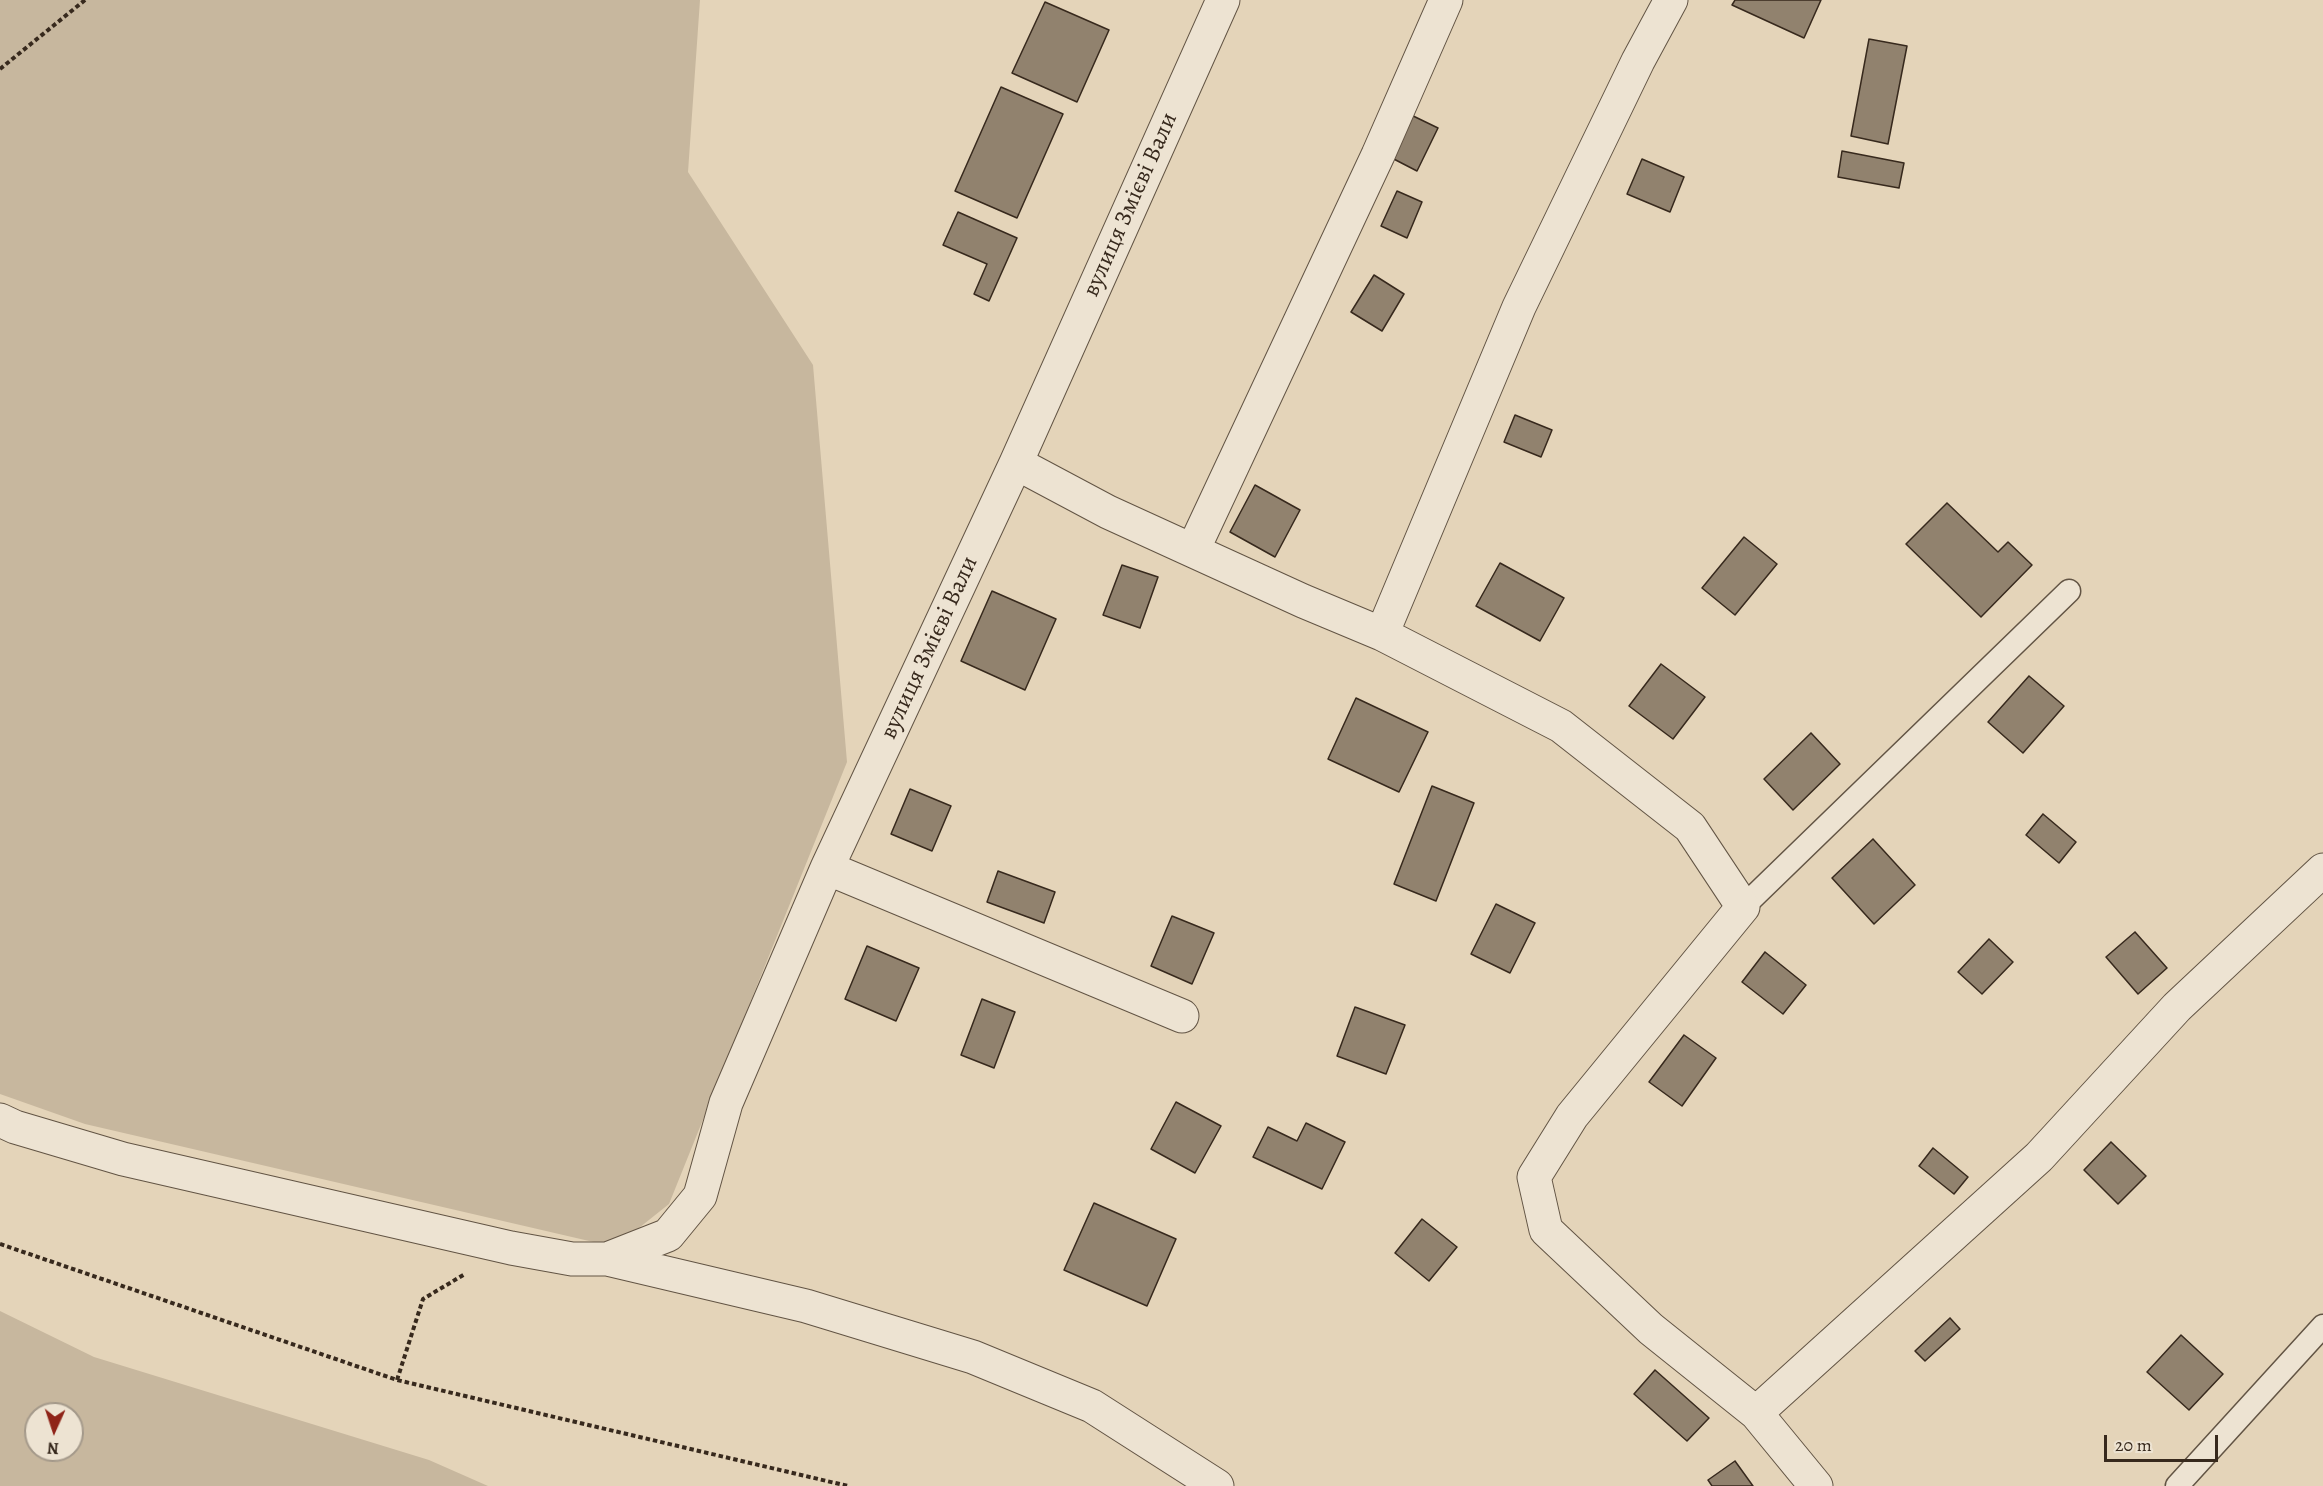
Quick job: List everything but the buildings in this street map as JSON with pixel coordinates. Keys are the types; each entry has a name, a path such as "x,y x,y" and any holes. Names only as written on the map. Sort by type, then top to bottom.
{"street":[{"name":"вулиця Змієві Вали","path":"607,1259 668,1235 700,1196 726,1103 827,868 1016,463 1223,0"},
{"path":"1193,550 1378,155 1446,0"},
{"path":"1382,634 1519,307 1638,62 1671,0"},
{"path":"1016,463 1108,512 1382,634 1561,726 1690,827 1743,907 1572,1116 1533,1177 1546,1230 1651,1329 1756,1413 1816,1486"},
{"path":"827,868 1182,1016"},
{"path":"1756,1413 2039,1157 2177,1007 2323,870"},
{"path":"0,1120 15,1127 123,1159 511,1248 572,1259 607,1259 806,1306 973,1357 1092,1407 1217,1486"}],"lane":[{"path":"1743,907 2069,591"},
{"path":"2177,1486 2323,1326"}],"path":[{"path":"0,69 85,0"},
{"path":"0,1244 397,1380 848,1486"},
{"path":"397,1380 423,1299 511,1248"}],"shaded area":[{"path":"0,0 700,0 688,172 813,365 847,762 669,1204 615,1247 85,1124 0,1094"},
{"path":"0,1311 94,1357 429,1460 488,1486 0,1486"}]}
